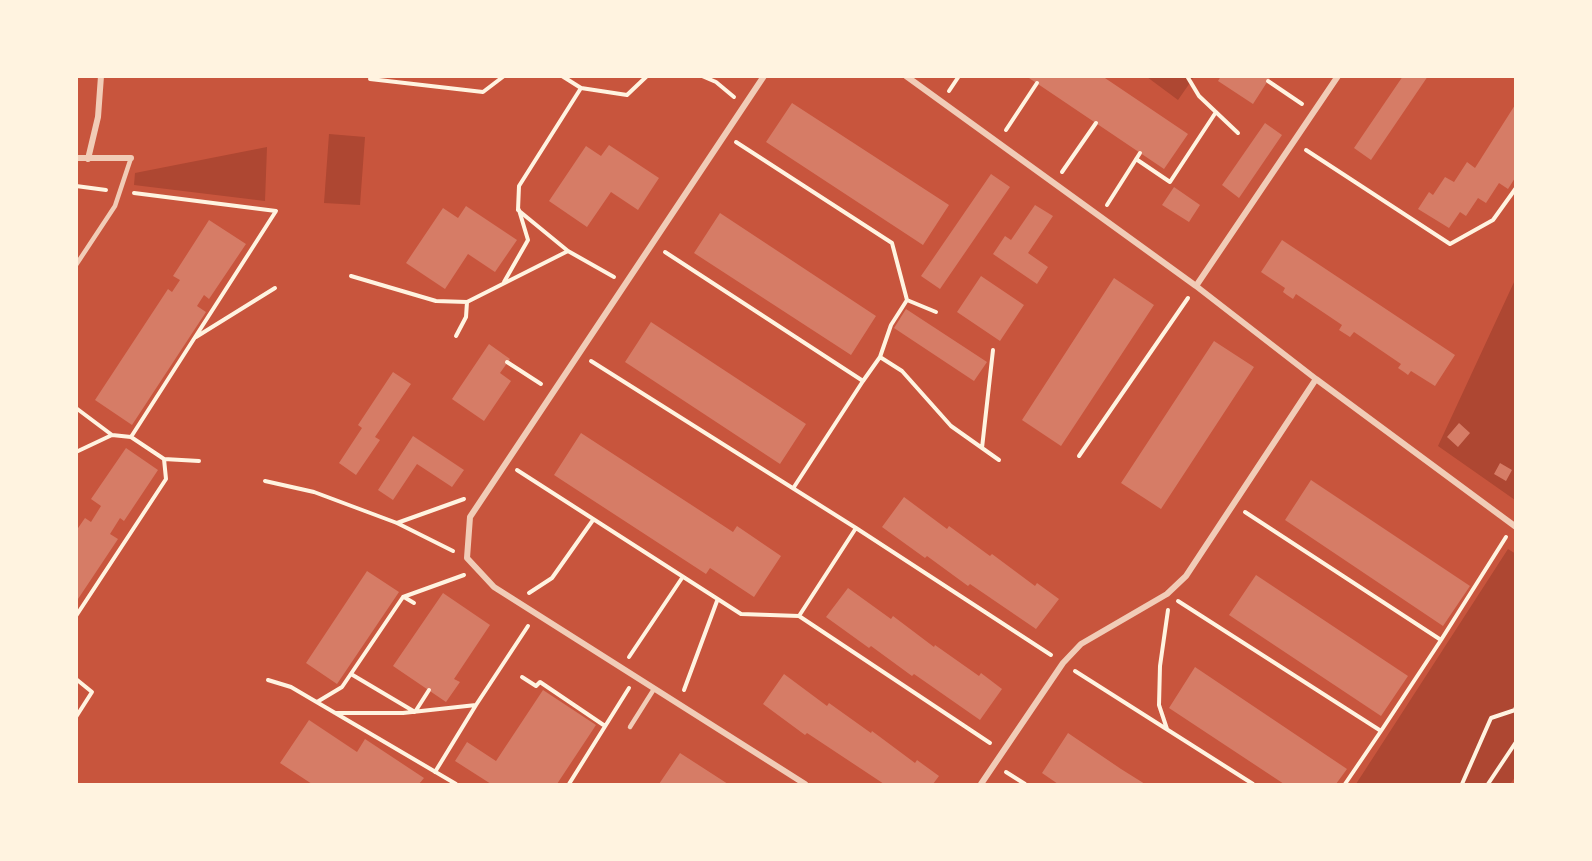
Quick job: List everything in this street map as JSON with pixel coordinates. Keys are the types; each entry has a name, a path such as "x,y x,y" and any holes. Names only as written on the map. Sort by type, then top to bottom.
{"street":[{"path":"88,159 98,117 101,76"},
{"path":"764,76 470,517 467,558 494,587 805,784"},
{"path":"906,76 1196,286 1316,380 1514,526"},
{"path":"1196,286 1338,76"},
{"path":"76,158 131,158"},
{"path":"981,784 1064,663 1081,644 1167,594 1186,576 1232,503 1316,380"}],"lane":[{"path":"76,265 102,228 131,158"},
{"path":"630,727 654,689"}],"path":[{"path":"370,80 483,92 504,76"},
{"path":"562,76 581,88 627,94 647,76"},
{"path":"702,76 716,82 744,106"},
{"path":"1187,76 1199,96 1238,133"},
{"path":"1268,81 1314,112"},
{"path":"998,143 1037,83"},
{"path":"503,284 528,240 518,210 519,186 581,88"},
{"path":"1136,159 1170,182 1216,112"},
{"path":"1054,184 1096,123"},
{"path":"725,135 892,243 907,300 891,325 880,357 794,488"},
{"path":"1294,142 1450,244 1493,220 1515,188"},
{"path":"1100,216 1140,153"},
{"path":"76,186 276,210 131,437"},
{"path":"518,210 568,251 625,284"},
{"path":"652,243 863,381"},
{"path":"351,276 436,301 467,302 568,251"},
{"path":"1079,456 1196,286"},
{"path":"195,337 275,288"},
{"path":"907,300 936,312"},
{"path":"456,336 466,317 467,302"},
{"path":"982,448 993,350"},
{"path":"580,354 780,482 794,488 1253,784"},
{"path":"880,357 902,371 951,426 999,460"},
{"path":"507,362 554,393"},
{"path":"76,408 112,435 131,437 164,459 199,461"},
{"path":"76,452 112,435"},
{"path":"76,616 166,479 164,459"},
{"path":"506,463 717,601 741,614 799,616 1004,752"},
{"path":"265,481 314,492 397,523 467,558"},
{"path":"397,523 487,491"},
{"path":"1232,503 1440,640"},
{"path":"516,601 552,578 593,520"},
{"path":"1345,784 1514,526"},
{"path":"799,616 856,528"},
{"path":"317,702 342,687 403,597 479,570"},
{"path":"622,668 682,578"},
{"path":"1167,594 1169,619 1160,666 1159,705 1167,729"},
{"path":"1167,594 1380,731"},
{"path":"403,597 414,603"},
{"path":"679,705 717,601"},
{"path":"435,772 529,624"},
{"path":"351,674 415,712"},
{"path":"522,677 536,686 540,682 605,726"},
{"path":"569,784 636,677"},
{"path":"76,679 92,692 76,717"},
{"path":"268,680 291,687 456,784"},
{"path":"415,712 429,690"},
{"path":"335,713 415,712 476,705"},
{"path":"1462,784 1491,718 1515,710 1515,707"},
{"path":"1488,784 1515,742"},
{"path":"995,765 1025,784"}],"shaded area":[{"path":"1147,77 1194,77 1178,100"},
{"path":"329,134 365,137 360,205 324,203"},
{"path":"267,147 265,201 134,185 135,173"},
{"path":"1515,280 1515,500 1438,446"},
{"path":"1508,549 1516,554 1516,776 1510,784 1356,784"}],"building":[{"path":"1026,76 1102,76 1188,134 1164,169"},
{"path":"1221,76 1271,76 1253,104 1218,81"},
{"path":"1403,76 1428,76 1371,160 1354,148"},
{"path":"792,103 949,205 923,245 766,142"},
{"path":"1515,105 1515,178 1508,189 1499,183 1486,203 1478,198 1466,216 1460,212 1449,228 1418,209 1429,192 1433,195 1445,177 1454,182 1467,162 1475,168"},
{"path":"1265,123 1282,135 1239,198 1222,185"},
{"path":"609,145 659,178 638,210 611,192 587,227 549,201 586,146 601,156"},
{"path":"991,174 1010,187 940,289 921,276"},
{"path":"1174,187 1200,205 1189,222 1162,205"},
{"path":"1035,205 1053,216 1028,253 1048,267 1037,284 993,254 1005,236 1011,240"},
{"path":"466,206 517,240 495,272 468,254 445,289 406,263 443,208 458,218"},
{"path":"720,213 876,316 851,355 694,253"},
{"path":"209,220 246,244 209,299 204,295 197,306 206,312 132,425 95,400 168,289 172,292 180,280 173,276"},
{"path":"1282,240 1455,355 1435,386 1411,371 1408,375 1398,368 1401,364 1354,332 1350,337 1339,330 1342,325 1296,294 1293,299 1283,292 1285,288 1261,272"},
{"path":"981,276 1024,305 1000,341 957,312"},
{"path":"1114,278 1154,305 1061,446 1022,420"},
{"path":"906,309 987,362 974,381 894,328"},
{"path":"651,322 806,424 780,464 625,362"},
{"path":"1214,341 1254,367 1161,509 1121,483"},
{"path":"489,344 510,359 500,373 511,381 484,421 452,399"},
{"path":"393,372 411,384 375,437 380,440 356,475 339,463 362,428 358,425"},
{"path":"1459,423 1470,433 1458,447 1447,437"},
{"path":"581,433 733,532 737,526 781,556 754,597 710,568 706,574 554,475"},
{"path":"413,436 464,470 452,487 417,464 393,500 378,490"},
{"path":"126,448 158,470 124,521 120,518 110,534 118,539 76,602 76,531 85,518 91,522 101,506 91,499"},
{"path":"1500,463 1512,470 1506,481 1494,474"},
{"path":"1311,480 1470,586 1443,626 1285,520"},
{"path":"904,497 947,529 949,526 1035,586 1037,583 1059,599 1036,629 970,584 968,586 927,556 925,558 882,527"},
{"path":"367,571 399,592 337,684 306,663"},
{"path":"1256,575 1408,676 1381,716 1229,615"},
{"path":"848,588 891,619 893,616 934,647 935,645 979,676 981,673 1002,689 980,720 871,646 869,648 826,617"},
{"path":"443,593 490,625 454,679 460,682 446,702 393,666"},
{"path":"1195,667 1347,769 1336,784 1284,784 1169,708"},
{"path":"784,674 827,706 829,703 915,763 917,760 939,776 933,784 884,784 807,733 805,735 763,704"},
{"path":"543,690 596,725 557,784 491,784 455,761 467,742 496,761"},
{"path":"309,720 357,752 365,739 424,778 419,784 312,784 280,763"},
{"path":"1068,733 1145,784 1058,784 1042,773"},
{"path":"680,753 728,784 659,784"}]}
